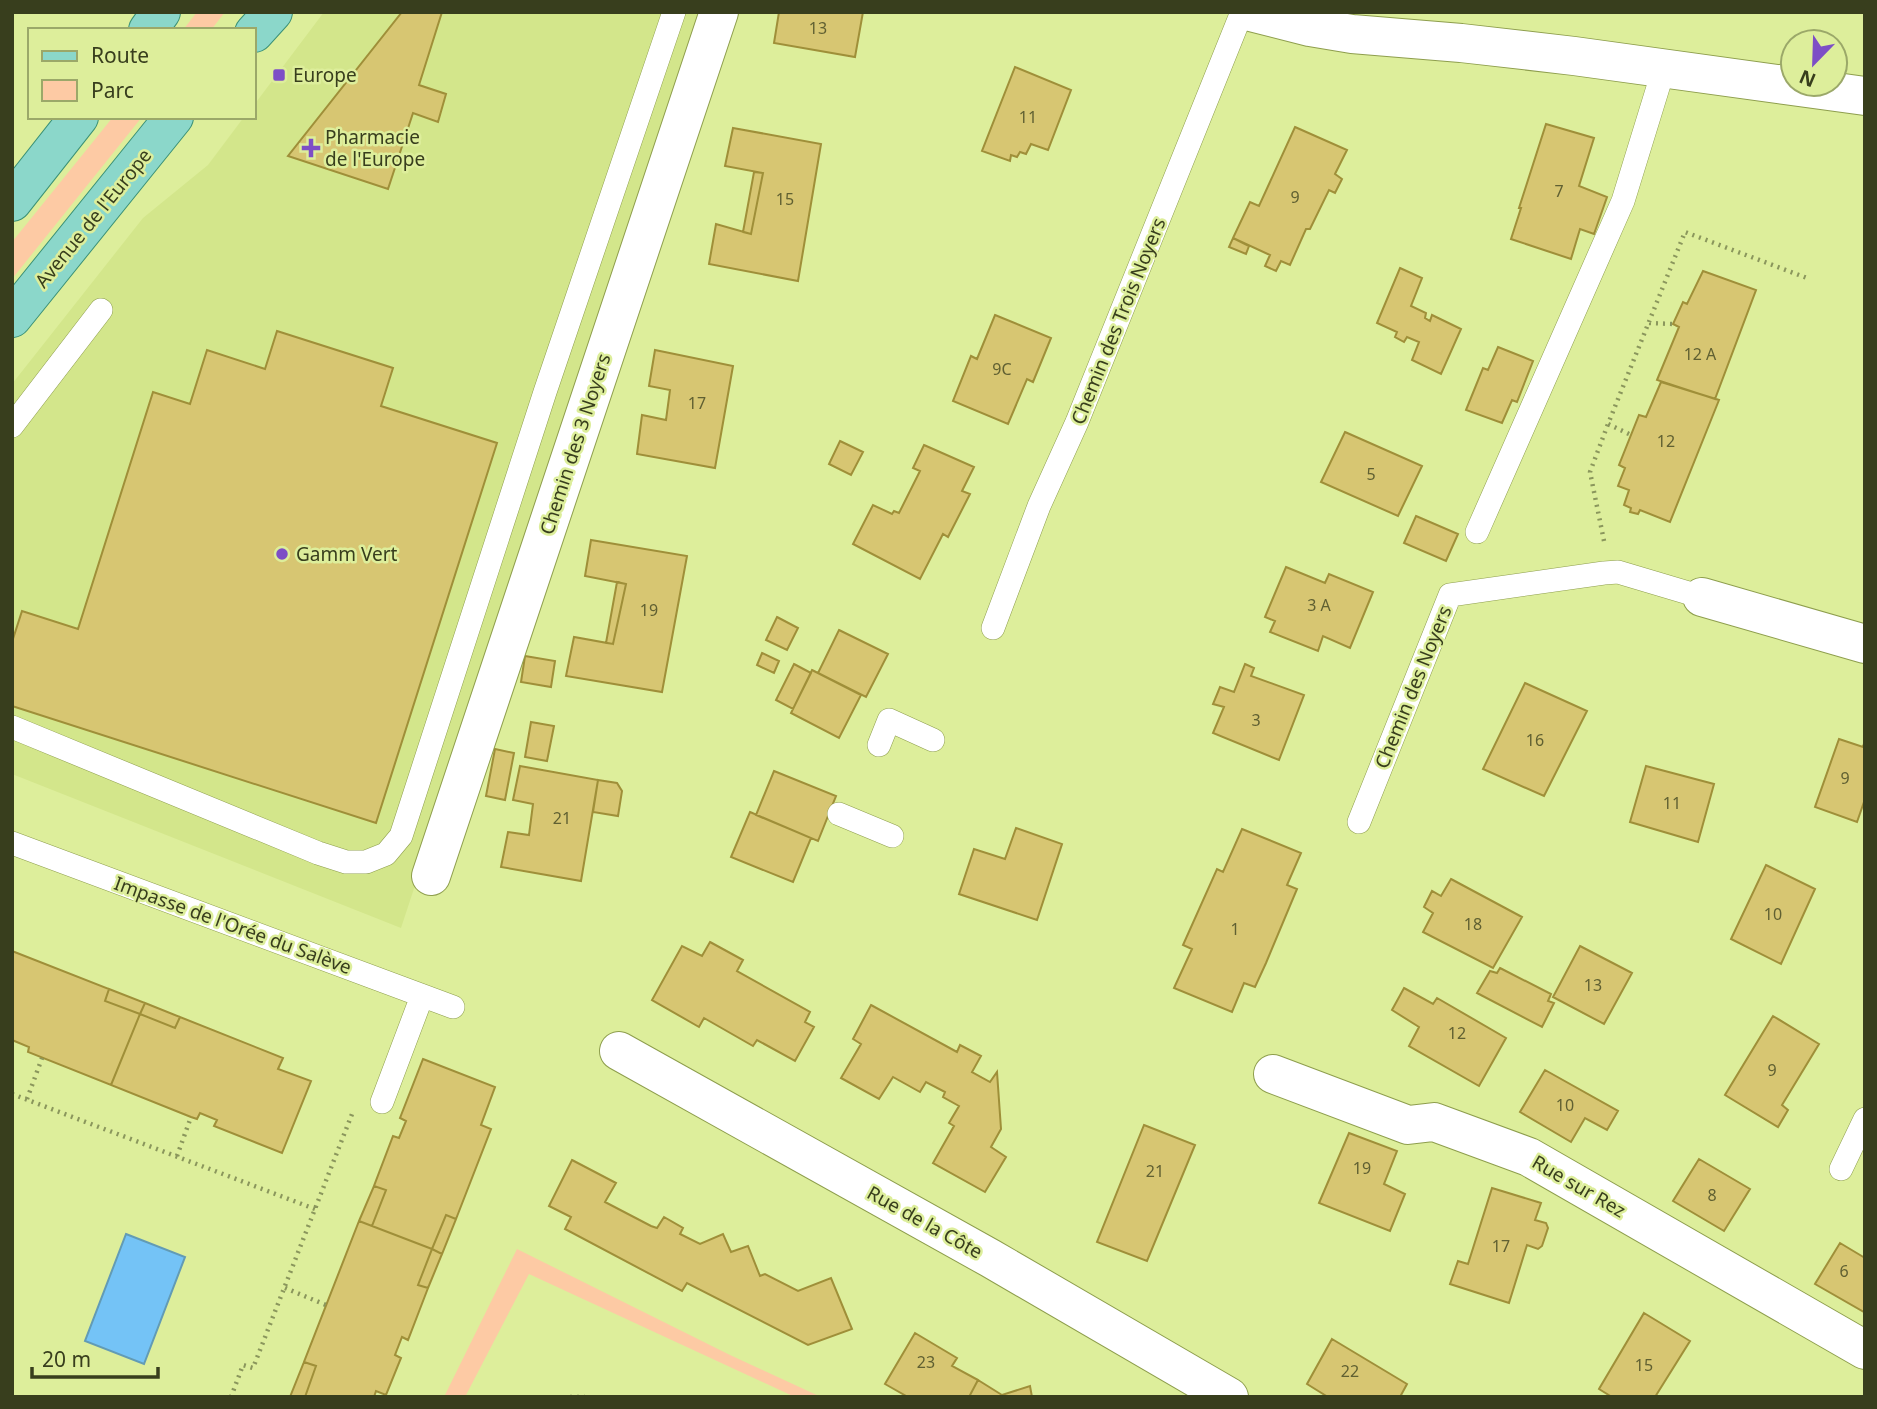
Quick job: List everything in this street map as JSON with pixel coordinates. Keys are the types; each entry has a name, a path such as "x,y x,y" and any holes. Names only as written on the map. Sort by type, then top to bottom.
{"main road":[{"path":"149,28 161,12"},
{"path":"256,31 272,12"},
{"path":"12,202 77,119"},
{"name":"Avenue de l'Europe","path":"12,318 172,119"}],"street":[{"name":"Chemin des 3 Noyers","path":"431,876 719,12"},
{"path":"1251,12 1352,34 1461,43 1865,96"},
{"path":"1702,597 1865,644"},
{"name":"Rue de la Côte","path":"619,1051 1002,1265 1229,1397"},
{"name":"Rue sur Rez","path":"1273,1073 1408,1125 1434,1122 1529,1157 1865,1350"}],"lane":[{"path":"12,727 318,853 346,862 366,862 386,854 401,836 548,381 674,12"},
{"name":"Chemin des Trois Noyers","path":"993,628 1038,506 1077,422 1242,12"},
{"path":"1477,532 1623,201 1664,68"},
{"path":"12,426 101,310"},
{"name":"Chemin des Noyers","path":"1359,822 1450,595 1618,572 1702,597"},
{"path":"879,745 890,720 933,740"},
{"path":"839,814 892,836"},
{"name":"Impasse de l'Orée du Salève","path":"12,843 453,1007"},
{"path":"382,1102 422,996"},
{"path":"1841,1169 1865,1119"}],"path":[{"path":"1606,553 1590,472 1685,232 1807,278"},
{"path":"1649,323 1673,324"},
{"path":"1608,424 1629,434"},
{"path":"27,1099 43,1058"},
{"path":"12,1094 314,1209"},
{"path":"231,1397 243,1364 253,1368 353,1110"},
{"path":"177,1156 191,1117"},
{"path":"285,1288 326,1305"},
{"path":"570,1397 585,1397"}],"shaded area":[{"path":"324,12 703,12 401,928 12,774 12,384 143,218 208,165 242,119 256,119 256,102"}],"green space":[{"path":"197,12 225,12 213,28 185,28"},
{"path":"111,119 140,119 12,279 12,242"},
{"path":"517,1249 821,1397 795,1397 529,1274 465,1397 444,1397"}],"water":[{"path":"126,1234 185,1257 144,1364 85,1341"}],"building":[{"path":"402,12 442,12 419,85 446,94 438,122 413,113 388,189 288,156"},
{"path":"779,12 863,12 855,57 774,43"},
{"path":"1015,67 1071,90 1048,150 1031,144 1026,154 1020,152 1017,157 1011,155 1010,161 982,151"},
{"path":"1546,124 1594,138 1579,186 1607,197 1594,234 1580,229 1571,259 1511,239"},
{"path":"1295,127 1347,150 1335,174 1342,179 1335,193 1329,190 1310,229 1306,229 1290,265 1281,261 1276,271 1265,266 1270,255 1233,238 1250,202 1259,206"},
{"path":"733,128 821,144 798,281 709,264 716,224 751,234 763,173 725,166"},
{"path":"754,172 763,173 751,234 743,232"},
{"path":"1233,238 1249,246 1246,254 1229,247"},
{"path":"1400,268 1422,278 1411,306 1426,313 1425,318 1430,321 1432,315 1461,329 1441,374 1412,360 1419,342 1407,337 1404,342 1395,337 1397,332 1377,323"},
{"path":"1703,271 1756,290 1715,399 1657,380 1679,327 1673,324 1683,302 1687,304"},
{"path":"995,315 1051,338 1033,382 1027,379 1008,424 953,401 971,356 977,359"},
{"name":"Gamm Vert","path":"277,331 393,368 381,406 497,443 376,823 12,706 12,642 22,611 78,629 153,392 190,404 207,350 265,369"},
{"path":"1498,347 1533,361 1517,402 1512,400 1502,423 1466,410 1483,368 1488,370"},
{"path":"655,350 733,366 715,468 637,454 642,415 666,420 670,390 649,386"},
{"path":"1661,382 1719,400 1670,522 1640,510 1638,514 1630,512 1631,508 1624,505 1629,490 1618,486 1625,468 1619,465 1639,415 1646,417"},
{"path":"1345,432 1422,466 1398,516 1321,482"},
{"path":"840,441 863,452 851,475 829,464"},
{"path":"924,445 974,467 962,491 970,494 948,537 943,534 920,579 853,544 873,505 892,514 894,511 899,513 920,471 913,468"},
{"path":"1416,516 1458,534 1446,561 1404,543"},
{"path":"591,540 687,556 662,692 566,676 574,637 613,644 626,584 585,576"},
{"path":"1286,567 1325,583 1329,574 1373,592 1350,648 1323,636 1318,651 1270,632 1275,621 1265,617"},
{"path":"617,582 626,584 613,644 606,643"},
{"path":"777,617 798,628 787,650 766,640"},
{"path":"839,630 888,654 866,697 818,673"},
{"path":"762,653 779,661 774,673 757,665"},
{"path":"525,656 555,661 551,687 521,682"},
{"path":"794,664 811,673 793,709 776,700"},
{"path":"1245,664 1254,668 1251,676 1304,695 1279,760 1213,733 1224,707 1213,704 1220,687 1234,692"},
{"path":"812,670 861,695 839,738 791,713"},
{"path":"1525,683 1587,711 1544,796 1483,769"},
{"path":"531,722 554,726 547,761 525,757"},
{"path":"1839,739 1863,747 1865,740 1865,799 1857,822 1815,807"},
{"path":"495,749 514,753 505,800 486,796"},
{"path":"520,766 598,780 581,881 501,867 508,832 529,835 533,804 513,800"},
{"path":"1646,766 1714,784 1698,842 1630,822"},
{"path":"774,771 836,796 818,841 756,815"},
{"path":"598,780 617,783 622,791 618,816 593,812"},
{"path":"750,812 811,838 793,882 731,857"},
{"path":"1016,828 1062,844 1037,920 959,894 974,849 1005,859"},
{"path":"1242,829 1301,853 1287,885 1297,889 1266,963 1255,987 1244,983 1232,1012 1174,988 1192,949 1183,945 1217,869 1223,872"},
{"path":"1766,865 1815,889 1781,964 1731,939"},
{"path":"1451,879 1522,917 1493,968 1423,932 1433,913 1424,907 1432,891 1441,896"},
{"path":"710,942 743,960 737,971 810,1012 805,1022 814,1027 795,1061 757,1040 753,1046 704,1018 699,1027 652,1000 682,946 702,956"},
{"path":"1580,946 1632,973 1604,1024 1553,997"},
{"path":"12,951 109,989 105,1001 140,1014 111,1085 28,1052 29,1047 12,1040"},
{"path":"1500,968 1551,994 1548,1001 1554,1003 1542,1027 1477,993 1490,971 1497,973"},
{"path":"1404,988 1433,1004 1437,998 1506,1038 1479,1086 1409,1046 1419,1027 1392,1010"},
{"path":"109,989 145,1003 140,1014 105,1001"},
{"path":"145,1003 180,1017 175,1028 140,1014"},
{"path":"871,1005 957,1052 960,1045 981,1056 972,1072 990,1082 997,1072 1001,1129 991,1147 1006,1157 985,1192 933,1163 954,1126 949,1123 959,1106 943,1097 945,1092 926,1082 920,1092 893,1077 879,1099 841,1078 861,1044 853,1039"},
{"path":"140,1014 175,1028 180,1017 283,1058 278,1069 311,1081 282,1153 214,1126 217,1120 200,1113 197,1119 111,1085"},
{"path":"1773,1016 1819,1044 1782,1105 1788,1110 1778,1127 1725,1095"},
{"path":"423,1059 495,1087 481,1125 491,1129 456,1219 446,1215 432,1249 372,1226 386,1190 374,1186 393,1136 399,1138 406,1121 400,1118"},
{"path":"1545,1070 1618,1111 1607,1130 1585,1118 1571,1142 1520,1112"},
{"path":"1144,1125 1195,1145 1147,1261 1097,1242"},
{"path":"1349,1133 1397,1151 1384,1184 1405,1194 1390,1231 1319,1203"},
{"path":"1699,1159 1750,1189 1724,1231 1673,1201"},
{"path":"572,1160 616,1183 605,1202 651,1226 657,1228 664,1217 683,1228 680,1234 700,1244 723,1234 731,1252 748,1246 760,1276 765,1274 798,1291 831,1278 852,1329 808,1345 687,1283 682,1291 565,1229 571,1217 549,1206"},
{"path":"374,1186 386,1190 372,1226 359,1221"},
{"path":"1492,1188 1541,1203 1535,1220 1546,1223 1548,1228 1542,1246 1538,1249 1527,1245 1509,1303 1450,1284 1458,1261 1468,1264"},
{"path":"446,1215 456,1219 442,1254 432,1249"},
{"path":"359,1221 432,1249 418,1285 428,1288 408,1340 402,1337 395,1355 401,1358 386,1395 376,1391 374,1397 305,1397 316,1366 304,1362"},
{"path":"1840,1243 1865,1258 1864,1312 1815,1284"},
{"path":"432,1249 442,1254 428,1288 418,1285"},
{"path":"1644,1313 1690,1341 1655,1397 1612,1397 1599,1389"},
{"path":"915,1333 957,1358 952,1366 978,1380 969,1397 908,1397 885,1384"},
{"path":"1332,1339 1407,1384 1400,1397 1328,1397 1307,1384"},
{"path":"304,1362 316,1366 305,1397 290,1397"},
{"path":"978,1380 1002,1395 1030,1386 1032,1397 969,1397"}],"place":[{"name":"Europe","path":"279,75"},
{"name":"Pharmacie de l'Europe","path":"311,148"},
{"name":"Gamm Vert","path":"282,554"}]}
